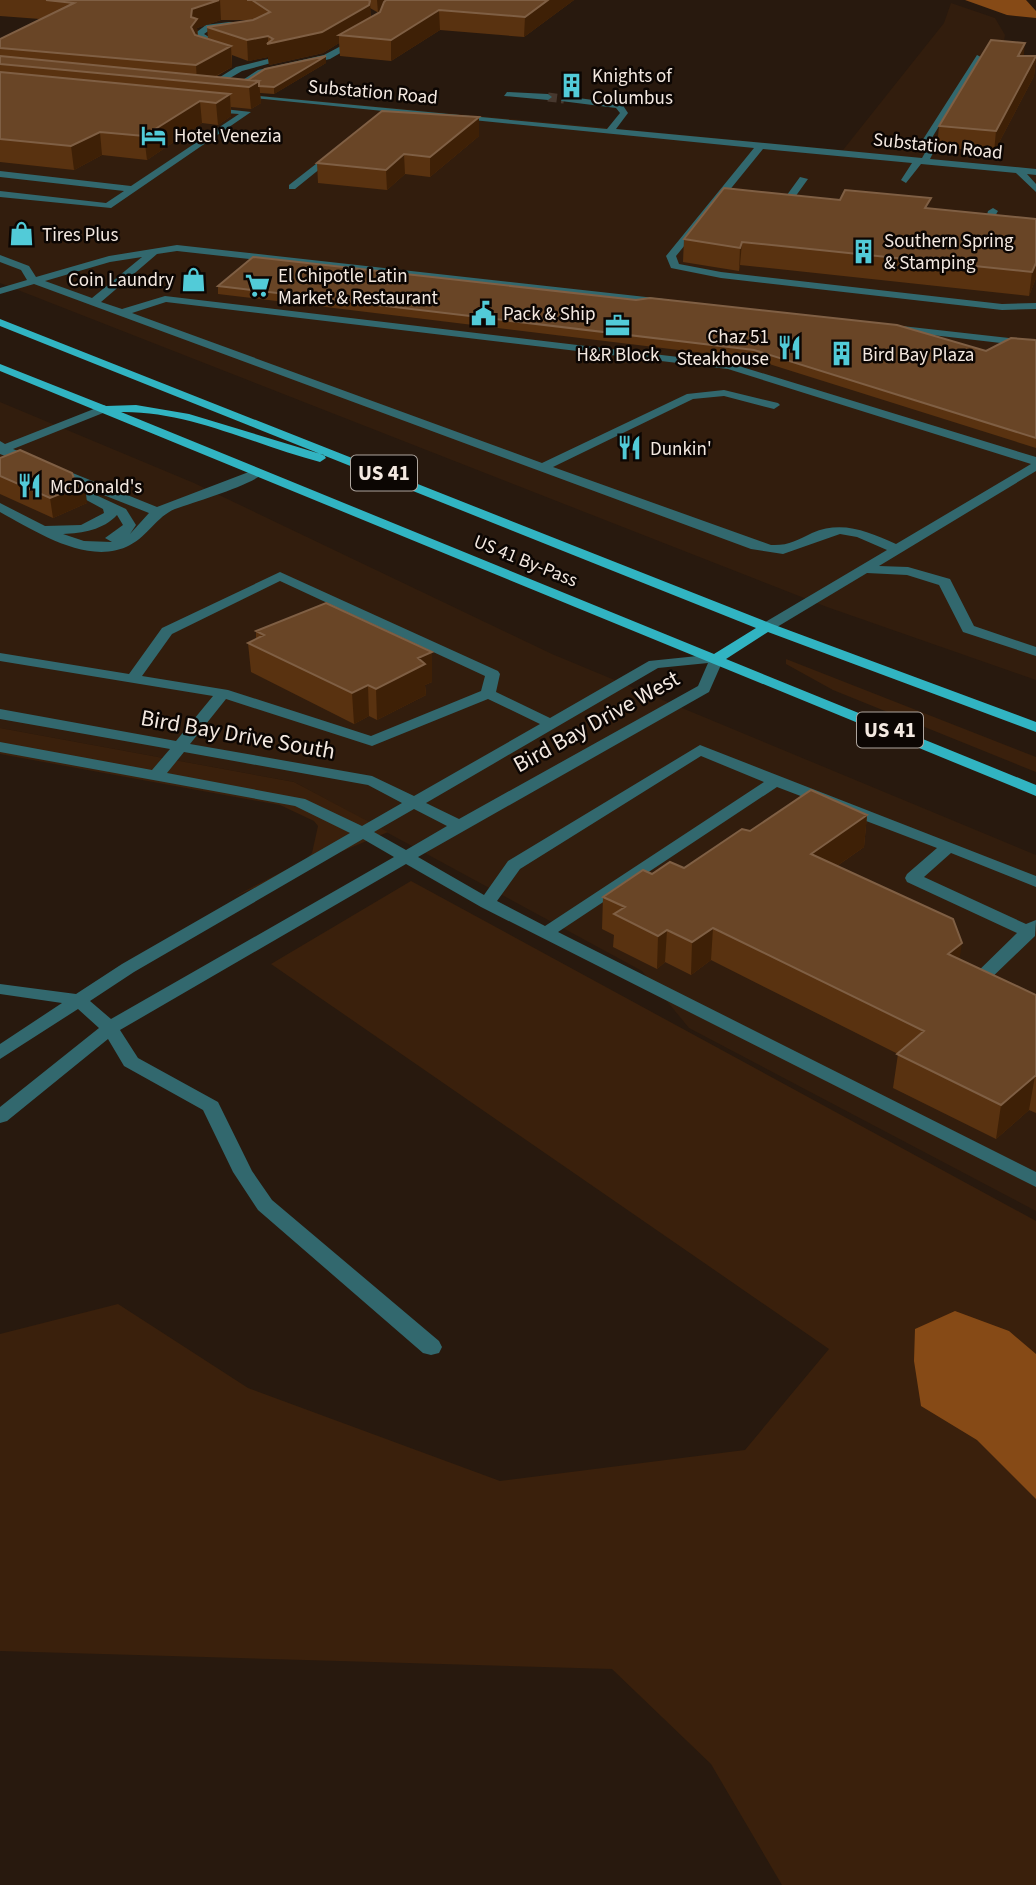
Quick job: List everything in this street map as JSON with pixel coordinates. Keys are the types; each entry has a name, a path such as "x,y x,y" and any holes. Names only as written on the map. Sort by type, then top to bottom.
{"main road":[{"name":"US 41 By-Pass","path":"0,322 768,626 1036,727"},
{"name":"US 41 By-Pass","path":"0,366 1036,791"},
{"path":"104,409 148,407 175,412 268,444 375,469"},
{"path":"717,658 768,626"}],"street":[{"path":"199,47 208,39 259,35 265,31 258,26 218,25 199,32 208,39"},
{"path":"224,94 261,72 320,60 367,34"},
{"path":"235,62 246,66 344,49"},
{"path":"906,180 930,151 926,141 977,57"},
{"name":"Substation Road","path":"246,66 200,92 1036,172"},
{"path":"507,94 548,97"},
{"path":"564,99 619,106 624,114 610,131"},
{"path":"0,194 108,206 247,112 192,107"},
{"path":"380,118 391,110"},
{"path":"292,187 347,144"},
{"path":"761,145 671,256 675,266 721,275 988,305 1036,306"},
{"path":"1018,170 1036,189"},
{"path":"0,174 134,188"},
{"path":"760,199 787,202 803,179"},
{"path":"719,195 733,196"},
{"path":"993,211 988,220 1036,225"},
{"path":"0,291 109,259 177,248 671,303"},
{"path":"94,302 156,250"},
{"path":"0,258 25,268 32,280 766,550 795,549 819,535 849,530 897,549"},
{"path":"122,313 165,299 729,366 1036,463"},
{"path":"875,326 1036,344"},
{"path":"541,468 691,396 724,393 774,405"},
{"path":"63,540 97,540 124,533 130,525 127,518 100,500 12,462 1,448 104,409"},
{"path":"12,462 157,512"},
{"path":"768,626 1036,463"},
{"path":"0,508 63,540 91,548 119,543 143,530 157,512 258,473"},
{"path":"40,528 67,529 96,525 111,514 100,500"},
{"path":"843,513 849,530"},
{"path":"864,569 908,571 945,582 968,628 1036,652"},
{"path":"132,679 167,631 280,576 493,674 488,694"},
{"path":"0,657 223,693 372,741 488,694 550,723"},
{"name":"Bird Bay Drive West","path":"0,1053 78,1000 360,831 654,664 717,658 704,689 459,826 110,1028 0,1117"},
{"path":"156,776 223,693"},
{"name":"Bird Bay Drive South","path":"0,715 372,781 459,826"},
{"path":"0,747 299,802 360,831 486,903 1036,1180"},
{"path":"486,903 514,865 700,750 774,782 949,846 1036,882"},
{"path":"547,932 774,782"},
{"path":"949,846 913,878 1033,928 974,985 999,997"},
{"path":"0,989 78,1000 110,1028 131,1062 211,1106 243,1172 265,1205 431,1347"}],"shaded area":[{"path":"965,0 1026,0 1036,11 1036,18 1007,15"},
{"path":"951,3 995,18 1005,35 1002,53 1036,64 1036,680 827,607 0,283 0,71 843,150 944,23"},
{"path":"0,402 194,483 552,654 1036,855 1036,1211 689,1028 642,971 294,782 0,728"},
{"path":"786,659 1036,757 1036,772 833,690 786,664"},
{"path":"0,728 294,782 388,832 233,897 305,860 312,853 318,826 314,821 280,805 0,754"},
{"path":"411,881 1036,1221 1036,1885 782,1885 711,1764 612,1669 0,1651 0,1334 118,1304 248,1388 500,1481 745,1450 829,1349 271,964"},
{"path":"955,1311 1009,1331 1036,1354 1036,1499 977,1440 921,1406 914,1361 915,1329"}],"building":[{"path":"46,0 219,0 192,9 191,17 197,19 191,27 195,35 231,46 196,65 0,48 0,39 74,3"},
{"path":"252,0 370,1 369,5 322,32 267,44 273,39 268,36 247,40 207,27 253,20 270,12"},
{"path":"386,0 548,0 525,17 439,10 391,40 339,35 380,12"},
{"path":"991,40 1025,43 1018,56 1036,56 996,131 939,126"},
{"path":"0,56 259,81 249,87 0,64"},
{"path":"326,56 274,87 259,86 259,81 248,80 265,69"},
{"path":"0,72 230,94 216,103 200,101 144,136 100,132 71,146 0,139"},
{"path":"382,111 479,117 430,157 404,154 386,170 317,163"},
{"path":"724,188 840,200 845,190 931,198 925,208 1036,219 1036,263 1032,272 742,242 740,248 684,239"},
{"name":"Bird Bay Plaza","path":"253,257 636,300 650,298 897,325 986,351 1011,338 1035,340 1036,438 754,350 218,286"},
{"path":"20,450 72,473 74,478 85,484 50,498 0,476 0,458"},
{"path":"326,603 432,652 418,658 425,664 376,689 368,685 352,693 248,643 264,635 256,631"},
{"path":"811,790 867,815 811,854 953,919 962,943 948,954 1036,995 1036,1076 1001,1105 897,1054 924,1031 713,928 692,942 667,930 658,936 614,914 625,907 603,897 643,870 652,874 670,862 684,868 742,829 750,831"}],"tunnel":[{"path":"548,97 564,99"}],"place":[{"name":"Knights of Columbus","path":"572,86"},
{"name":"Hotel Venezia","path":"154,135"},
{"name":"Tires Plus","path":"22,234"},
{"name":"Southern Spring & Stamping","path":"864,251"},
{"name":"Coin Laundry","path":"194,279"},
{"name":"El Chipotle Latin Market & Restaurant","path":"258,286"},
{"name":"Pack & Ship","path":"483,313"},
{"name":"H&R Block","path":"618,326"},
{"name":"Chaz 51 Steakhouse","path":"789,347"},
{"name":"Bird Bay Plaza","path":"842,354"},
{"name":"Dunkin'","path":"630,448"},
{"name":"McDonald's","path":"30,486"}]}
